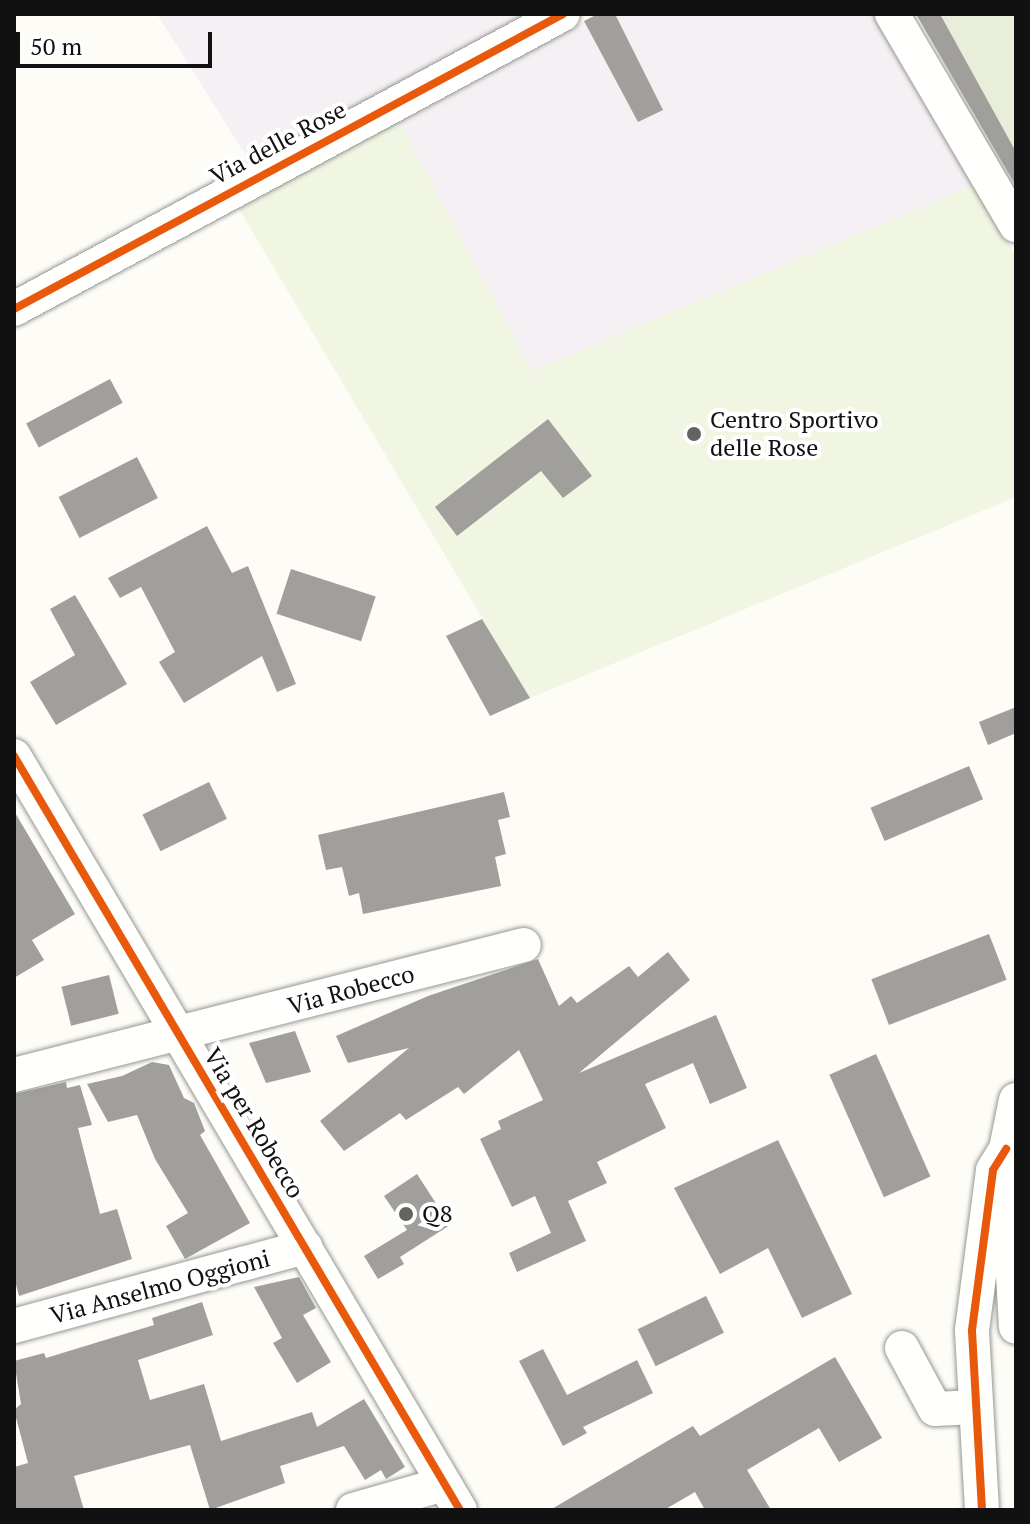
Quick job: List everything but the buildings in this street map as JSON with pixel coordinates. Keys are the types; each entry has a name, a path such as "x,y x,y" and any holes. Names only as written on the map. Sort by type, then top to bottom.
{"street":[{"name":"Via delle Rose","path":"14,309 563,14"},
{"path":"892,14 1016,225"},
{"name":"Via per Robecco","path":"14,756 452,1497"},
{"name":"Via Robecco","path":"14,1075 524,945"},
{"path":"1016,1100 1006,1149 1016,1327"},
{"path":"982,1510 972,1330 993,1170 1006,1149"},
{"name":"Via Anselmo Oggioni","path":"14,1326 305,1247"},
{"path":"902,1348 935,1409 976,1407"},
{"path":"353,1510 452,1497"}],"shaded area":[{"path":"157,14 531,14 250,162"},
{"path":"598,14 877,14 975,185 532,371 398,120"}],"green space":[{"path":"916,14 1016,14 1016,195 971,114"},
{"name":"Centro Sportivo delle Rose","path":"398,120 532,371 975,185 1016,256 1016,497 530,698 239,209"}],"cycle path":[{"path":"14,309 563,14"},
{"path":"14,756 460,1510"},
{"path":"982,1510 972,1330 993,1170 1006,1149"}],"place":[{"name":"Centro Sportivo delle Rose","path":"694,434"},
{"name":"Q8","path":"406,1214"}]}
